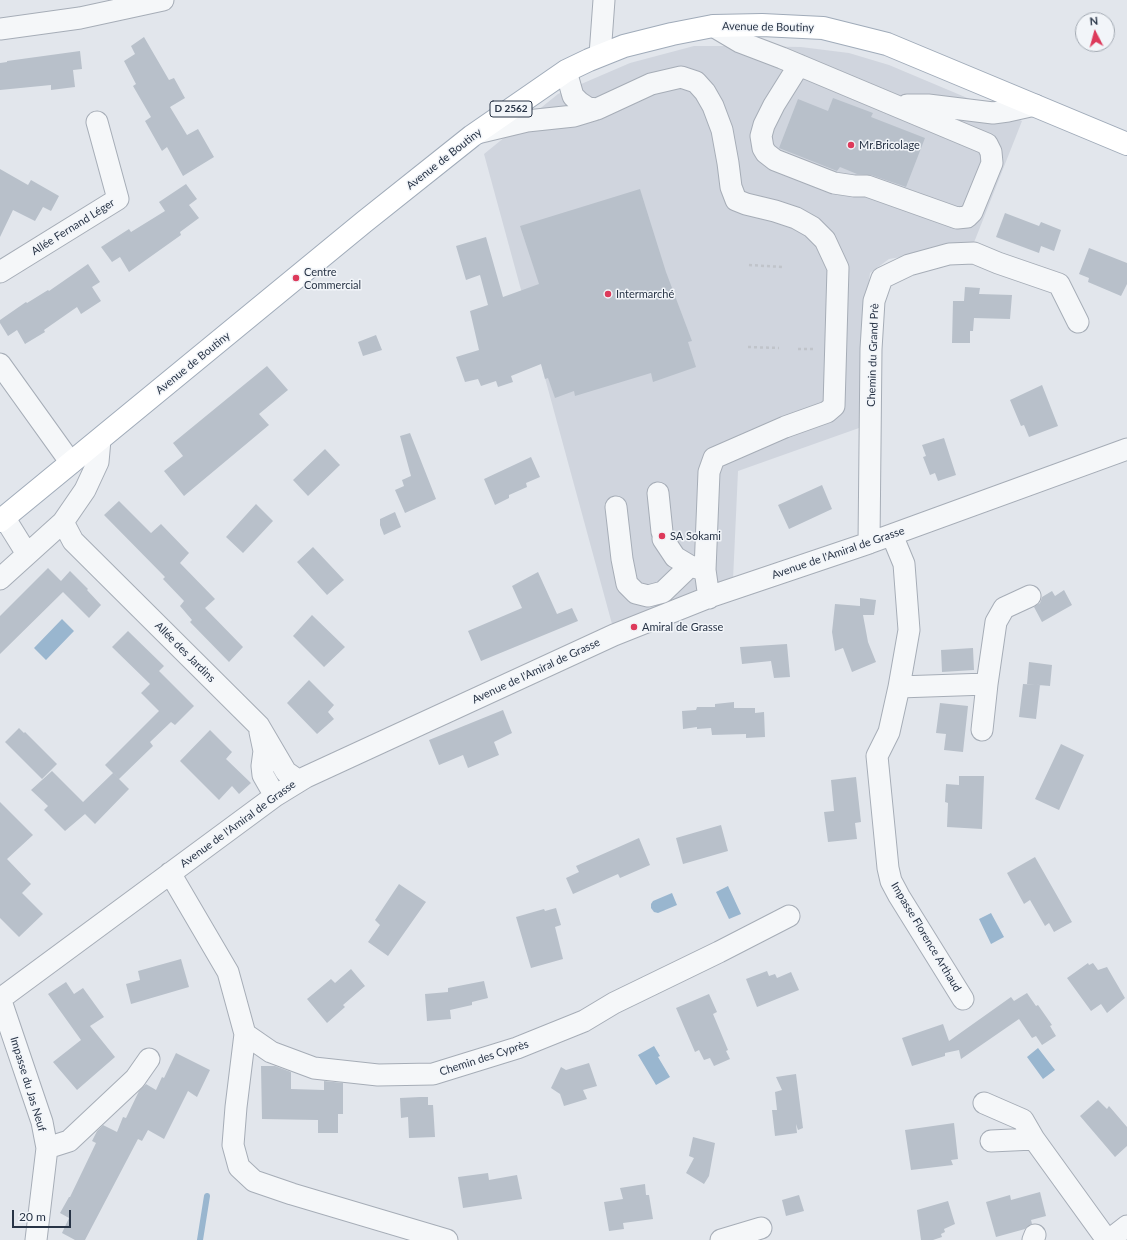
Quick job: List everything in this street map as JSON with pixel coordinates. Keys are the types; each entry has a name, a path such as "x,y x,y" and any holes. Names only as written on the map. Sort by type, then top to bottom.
{"main road":[{"name":"Avenue de Boutiny","path":"2,519 364,222 476,133 566,70 624,46 713,26 762,25 823,28 887,44 1127,144"}],"street":[{"path":"0,29 80,18 163,0"},
{"path":"600,55 604,0"},
{"path":"713,26 740,42 799,65 896,105 987,144 991,152 992,163 972,212 967,217 957,218 949,216 867,186 834,183 775,160 766,153 763,148 761,136 764,125 774,105 799,65"},
{"path":"566,70 573,96 588,108 597,109"},
{"path":"476,133 527,121 574,116 597,109 651,84 681,77 696,82 705,92 713,106 722,130 731,187 736,200 796,218 812,227 825,240 838,268 834,406 827,412 785,427 714,458 709,472 698,568 709,598"},
{"path":"896,105 928,105 993,113 1035,105"},
{"name":"Allée Fernand Léger","path":"0,272 118,199 96,122"},
{"name":"Chemin du Grand Prè","path":"869,543 871,349 874,300 882,278 909,266 949,254 974,253 1059,284 1078,322"},
{"path":"0,364 71,463"},
{"path":"0,579 63,522 85,490 98,462 100,440"},
{"name":"Avenue de l'Amiral de Grasse","path":"0,998 275,796 299,781 614,635 709,598 869,543 1127,449"},
{"path":"658,493 662,536 674,558 698,568"},
{"path":"616,507 622,559 627,584 636,593 648,596 663,592 698,568"},
{"path":"2,519 27,554"},
{"name":"Allée des Jardins","path":"63,522 73,541 259,726 286,772 299,781"},
{"name":"Impasse Florence Arthaud","path":"892,534 904,564 909,630 889,732 877,756 888,868 891,881 899,896 963,999"},
{"path":"982,730 996,622 1004,608 1030,596"},
{"path":"899,687 988,684"},
{"path":"259,726 264,751 262,766 263,775 275,796"},
{"path":"170,873 228,972 245,1034 233,1145 238,1167 254,1181 273,1188 447,1240"},
{"name":"Chemin des Cyprès","path":"245,1034 271,1052 314,1068 378,1075 433,1074 517,1048 584,1021 614,1003 789,916"},
{"name":"Impasse du Jas Neuf","path":"0,998 42,1122 47,1148 36,1240"},
{"path":"47,1148 70,1141 135,1079 149,1059"},
{"path":"984,1103 1022,1120 1034,1139 1108,1240 1127,1226"},
{"path":"990,1141 1034,1139"},
{"path":"721,1240 761,1228"}],"path":[{"path":"749,265 783,267"},
{"path":"748,347 779,348"},
{"path":"798,349 820,349"}],"shaded area":[{"path":"694,46 801,47 849,53 889,65 1022,121 973,245 889,259 870,273 865,314 859,428 738,471 733,580 612,624 484,154 558,94 630,63"}],"water":[{"path":"62,619 74,631 46,660 34,648"},
{"path":"728,886 741,914 729,919 716,892"},
{"path":"672,893 677,905 658,913 654,912 651,908 653,901"},
{"path":"991,913 1004,937 991,944 979,919"},
{"path":"654,1046 660,1056 658,1057 670,1077 656,1085 638,1055"},
{"path":"1038,1048 1055,1070 1043,1079 1027,1057"}],"building":[{"path":"144,37 169,80 174,78 185,98 170,107 187,135 198,129 214,157 183,176 167,147 162,151 145,121 151,117 133,86 136,84 124,61 135,54 131,46"},
{"path":"80,51 82,69 73,70 75,87 51,90 51,85 0,90 0,63"},
{"name":"Mr.Bricolage","path":"833,98 873,113 871,117 925,138 906,187 871,175 857,174 840,167 837,171 779,148 798,99 828,111"},
{"path":"0,169 28,185 31,180 59,196 51,211 43,207 35,221 13,210 0,237"},
{"path":"186,184 197,199 189,205 199,218 180,232 181,235 129,272 120,257 112,262 101,247 129,229 131,232 165,211 159,202"},
{"name":"Intermarché","path":"640,189 666,272 692,341 688,342 696,367 653,382 651,373 575,396 574,391 555,398 548,378 545,379 541,364 511,376 513,382 498,387 496,381 481,386 478,379 465,382 456,357 479,350 470,311 488,305 480,275 466,280 456,246 486,237 503,297 539,284 520,226"},
{"path":"1005,213 1039,226 1041,222 1061,230 1054,251 1041,246 1039,253 996,237"},
{"path":"1089,248 1127,263 1127,284 1121,296 1088,282 1089,278 1079,274"},
{"path":"88,264 100,282 92,287 101,301 81,314 77,307 44,330 45,332 25,344 17,330 8,336 0,323 0,320 26,302 27,303 48,290 49,291"},
{"path":"965,287 980,288 979,294 1012,295 1010,319 974,318 973,331 970,331 970,343 952,343 953,301 964,301"},
{"path":"376,335 382,350 363,356 358,342"},
{"path":"267,366 288,390 259,414 269,425 184,496 164,471 183,456 173,443"},
{"path":"1042,385 1058,426 1029,437 1024,425 1021,426 1010,400"},
{"path":"410,433 436,499 405,513 395,490 404,486 402,480 411,476 400,436"},
{"path":"944,438 956,475 938,481 935,473 930,475 923,457 926,456 922,445"},
{"path":"325,449 340,465 308,496 293,480"},
{"path":"531,457 540,477 526,483 527,487 509,495 509,498 495,505 484,479"},
{"path":"822,485 832,509 789,529 778,505"},
{"path":"119,501 151,533 161,524 189,553 180,563 215,599 205,608 243,647 229,662 190,622 192,620 180,606 184,601 163,579 165,577 104,515"},
{"path":"256,504 273,521 243,553 226,537"},
{"path":"395,512 401,527 384,535 380,525 380,519"},
{"path":"313,547 344,580 327,595 297,562"},
{"path":"48,568 61,581 70,571 101,605 89,618 63,592 0,654 0,616"},
{"path":"538,572 557,614 572,608 578,621 481,661 468,631 522,608 512,586"},
{"path":"1064,590 1072,605 1042,622 1034,607 1040,603 1042,597 1052,591 1055,596"},
{"path":"860,598 876,600 874,615 863,615 868,642 876,662 852,672 843,648 835,651 832,632 835,604 860,606"},
{"path":"312,615 345,647 324,667 293,636"},
{"path":"128,631 164,666 159,671 194,706 175,725 171,722 150,742 153,746 119,779 105,765 159,711 141,693 150,684 112,647"},
{"path":"787,644 790,677 774,678 771,661 742,664 740,647"},
{"path":"973,648 974,670 942,672 941,650"},
{"path":"1029,662 1052,665 1050,686 1027,684"},
{"path":"309,680 334,705 328,712 334,719 317,734 287,703"},
{"path":"1023,684 1040,685 1036,719 1019,717"},
{"path":"734,702 734,708 755,708 755,713 764,712 765,737 746,738 746,734 712,735 711,728 697,729 697,727 683,729 682,711 696,710 697,707 715,707 715,704"},
{"path":"940,703 968,706 963,752 944,750 946,734 936,733"},
{"path":"503,710 512,733 494,742 499,755 468,768 463,755 439,765 429,740"},
{"path":"19,728 24,733 25,732 57,764 42,779 5,742"},
{"path":"210,730 232,752 226,759 251,783 239,794 232,786 219,800 180,761"},
{"path":"1061,744 1084,755 1059,810 1035,799"},
{"path":"52,771 83,802 113,773 129,789 95,824 85,814 65,831 44,810 48,806 31,790"},
{"path":"959,776 984,776 982,829 947,827 948,803 945,802 946,784 959,785"},
{"path":"856,777 861,822 855,823 857,839 828,842 824,812 834,811 831,780"},
{"path":"0,802 33,835 7,859 31,884 22,893 43,914 19,937 0,918"},
{"path":"721,825 728,851 683,864 676,838"},
{"path":"639,838 650,865 620,878 618,874 573,894 566,878 579,872 576,866"},
{"path":"1035,857 1072,922 1054,932 1049,923 1045,926 1030,900 1024,904 1007,873"},
{"path":"399,884 426,902 388,956 368,942 380,925 375,920"},
{"path":"556,908 561,925 555,927 563,959 531,968 516,917 544,909 545,911"},
{"path":"181,959 189,987 131,1004 126,984 140,980 138,971"},
{"path":"1088,963 1089,965 1093,963 1098,970 1107,967 1125,998 1107,1013 1101,1004 1091,1011 1067,978"},
{"path":"351,969 365,986 343,1005 345,1007 327,1023 307,999 331,979 335,983"},
{"path":"767,971 769,976 775,974 777,978 791,972 799,990 757,1007 746,979"},
{"path":"484,981 488,998 472,1002 472,1005 450,1010 451,1019 427,1021 425,994 448,992 448,988"},
{"path":"66,982 74,994 83,988 104,1017 90,1026 115,1057 77,1090 53,1062 81,1040 48,994"},
{"path":"1027,993 1036,1006 1038,1005 1052,1025 1050,1026 1056,1036 1042,1045 1036,1036 1032,1038 1019,1019 961,1059 959,1050 945,1053 945,1056 912,1066 902,1038 943,1024 949,1041 1011,997 1014,1001"},
{"path":"709,994 717,1012 713,1014 728,1050 726,1051 730,1059 714,1066 710,1058 704,1060 699,1050 695,1052 676,1008"},
{"path":"176,1053 210,1070 197,1097 188,1091 164,1139 148,1130 142,1141 138,1139 85,1240 75,1240 62,1233 69,1218 60,1213 70,1197 96,1143 92,1141 97,1131 103,1125 117,1132 123,1117 126,1118 139,1091 146,1084 156,1090 162,1077 164,1078"},
{"path":"589,1063 597,1086 583,1090 587,1099 564,1106 560,1094 551,1088 561,1067 566,1070"},
{"path":"261,1066 275,1066 291,1072 291,1089 324,1090 324,1081 343,1083 343,1114 338,1114 338,1133 318,1133 318,1120 262,1119"},
{"path":"796,1074 803,1128 798,1130 796,1124 797,1133 775,1136 772,1110 777,1110 775,1092 782,1090 776,1077"},
{"path":"428,1097 428,1105 433,1105 435,1137 409,1138 408,1117 401,1118 400,1098"},
{"path":"1098,1100 1107,1109 1109,1106 1127,1127 1127,1146 1115,1157 1080,1116"},
{"path":"954,1123 958,1159 951,1160 953,1165 911,1170 905,1130"},
{"path":"693,1137 715,1143 709,1176 704,1184 686,1173 694,1158 689,1156"},
{"path":"488,1173 489,1180 517,1175 522,1199 463,1208 458,1177"},
{"path":"645,1184 646,1195 649,1195 653,1219 623,1223 624,1229 609,1231 604,1202 623,1199 620,1188"},
{"path":"1040,1192 1046,1216 1031,1220 1032,1224 1025,1229 996,1237 986,1202 1010,1195 1011,1200"},
{"path":"799,1195 804,1211 786,1216 782,1200"},
{"path":"948,1201 955,1224 944,1229 945,1232 941,1234 942,1237 933,1240 921,1240 917,1210"}],"waterway":[{"path":"200,1240 207,1196"}],"place":[{"name":"Mr.Bricolage","path":"851,145"},
{"name":"Centre Commercial","path":"296,278"},
{"name":"Intermarché","path":"608,294"},
{"name":"SA Sokami","path":"662,536"},
{"name":"Amiral de Grasse","path":"634,627"}]}
